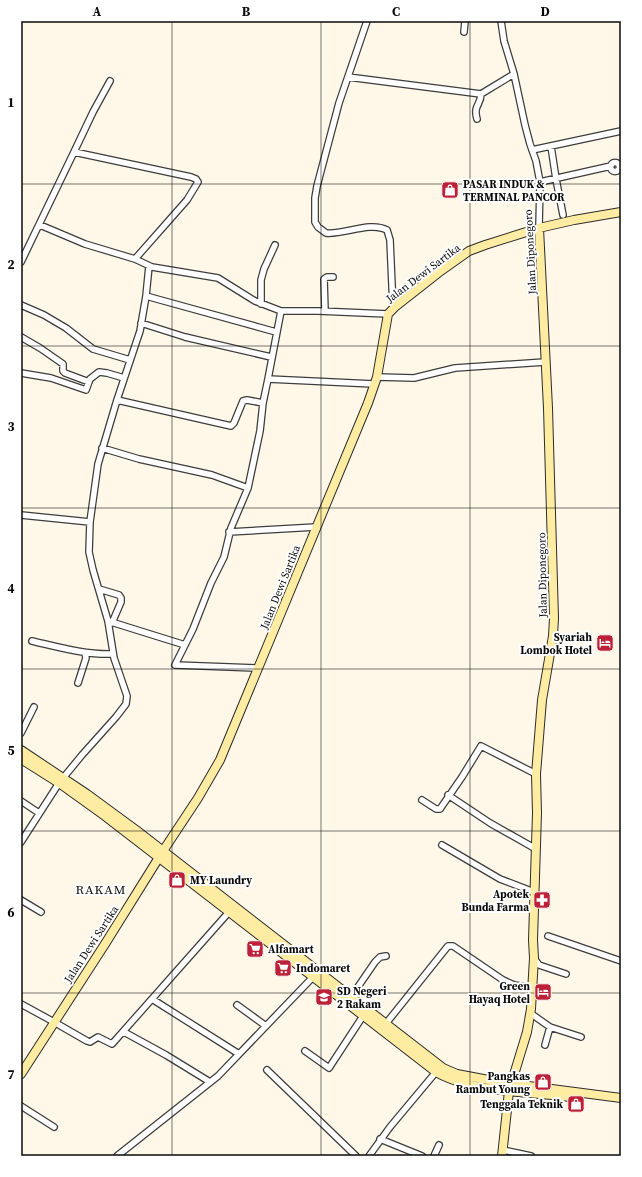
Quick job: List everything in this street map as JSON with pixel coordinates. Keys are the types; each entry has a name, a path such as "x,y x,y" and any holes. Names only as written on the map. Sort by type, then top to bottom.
{"street":[{"path":"40,225 85,244 135,259 149,266 218,278 261,304 281,311 391,311 390,240 386,230 382,228 366,228 326,233 318,227 316,222 315,209 317,186 340,103 367,21"},
{"path":"464,32 465,21"},
{"name":"Jalan Diponegoro","path":"501,21 504,40 514,74 525,125 536,161 540,182 539,228 552,514 554,618 553,636 542,700 536,774 537,813 533,940 534,958 530,1013 527,1032 510,1087 503,1153"},
{"path":"348,77 481,94 514,74"},
{"path":"21,262 93,112 110,81"},
{"path":"477,119 476,107 480,101 481,94"},
{"path":"532,150 621,131"},
{"path":"551,146 563,215"},
{"path":"74,152 191,177 198,181 187,200 135,259"},
{"path":"540,182 610,166 612,170 616,172 619,170 620,165"},
{"name":"Jalan Dewi Sartika","path":"21,1074 214,771 237,722 362,418 376,381 391,311 438,273 469,251 539,228 621,212"},
{"path":"261,304 261,280 274,245"},
{"path":"21,842 61,780 82,754 116,717 127,702 127,696 113,654 110,622 89,552 90,522 98,464 141,323 149,266"},
{"path":"325,312 324,279 327,277 333,277"},
{"path":"146,296 276,332"},
{"path":"21,305 44,315 66,328 90,347 130,360"},
{"path":"258,668 175,665 193,629 211,584 224,557 229,532 248,488 260,431 271,357 281,311"},
{"path":"141,323 185,337 271,357"},
{"path":"21,337 63,364 63,371 65,373 89,382"},
{"path":"268,379 376,381 414,378 455,368 546,362"},
{"path":"21,373 51,378 86,390 90,379 99,372 124,378"},
{"path":"117,400 231,426 234,424 243,401 247,400 263,403"},
{"path":"102,448 139,459 212,475 248,488"},
{"path":"21,515 57,517 90,522"},
{"path":"229,532 316,527"},
{"path":"99,589 119,595 121,598 121,602 110,622"},
{"path":"110,622 185,645"},
{"path":"32,641 85,653 101,655 113,654"},
{"path":"78,683 86,658 85,653"},
{"path":"21,733 34,707"},
{"path":"422,800 438,809 462,777 481,746 536,774"},
{"path":"22,754 61,780 105,816 161,854 363,1016 384,1027 449,1071 510,1087 621,1103"},
{"path":"448,795 490,824 536,849"},
{"path":"21,801 39,813"},
{"path":"442,845 500,878 534,892"},
{"path":"21,900 41,912"},
{"path":"235,913 351,996 436,1072 457,1082 621,1098"},
{"path":"21,1004 89,1042 98,1037 112,1044 152,999 235,913"},
{"path":"548,936 621,961"},
{"path":"384,1027 447,947 451,945 503,980 514,985 532,988"},
{"path":"351,996 375,962 380,957 386,956"},
{"path":"534,958 539,965 566,974"},
{"path":"117,1156 226,1068 313,977"},
{"path":"152,999 239,1054"},
{"path":"237,1005 266,1026"},
{"path":"530,1013 550,1027 581,1037"},
{"path":"305,1051 329,1068 363,1016"},
{"path":"545,1044 550,1027"},
{"path":"124,1032 166,1055 210,1082"},
{"path":"267,1070 356,1156"},
{"path":"368,1156 380,1139 436,1072"},
{"path":"21,1106 54,1127"},
{"path":"380,1139 422,1156"},
{"path":"434,1156 439,1145"},
{"path":"503,1153 531,1156"}],"place":[{"name":"PASAR INDUK & TERMINAL PANCOR","path":"450,190"},
{"name":"Syariah Lombok Hotel","path":"605,643"},
{"name":"MY Laundry","path":"177,880"},
{"name":"Apotek Bunda Farma","path":"542,900"},
{"name":"Alfamart","path":"255,949"},
{"name":"Indomaret","path":"283,968"},
{"name":"Green Hayaq Hotel","path":"543,992"},
{"name":"SD Negeri 2 Rakam","path":"324,997"},
{"name":"Pangkas Rambut Young","path":"543,1082"},
{"name":"Tenggala Teknik","path":"576,1104"}],"district":[{"name":"RAKAM","path":"101,889"}]}
